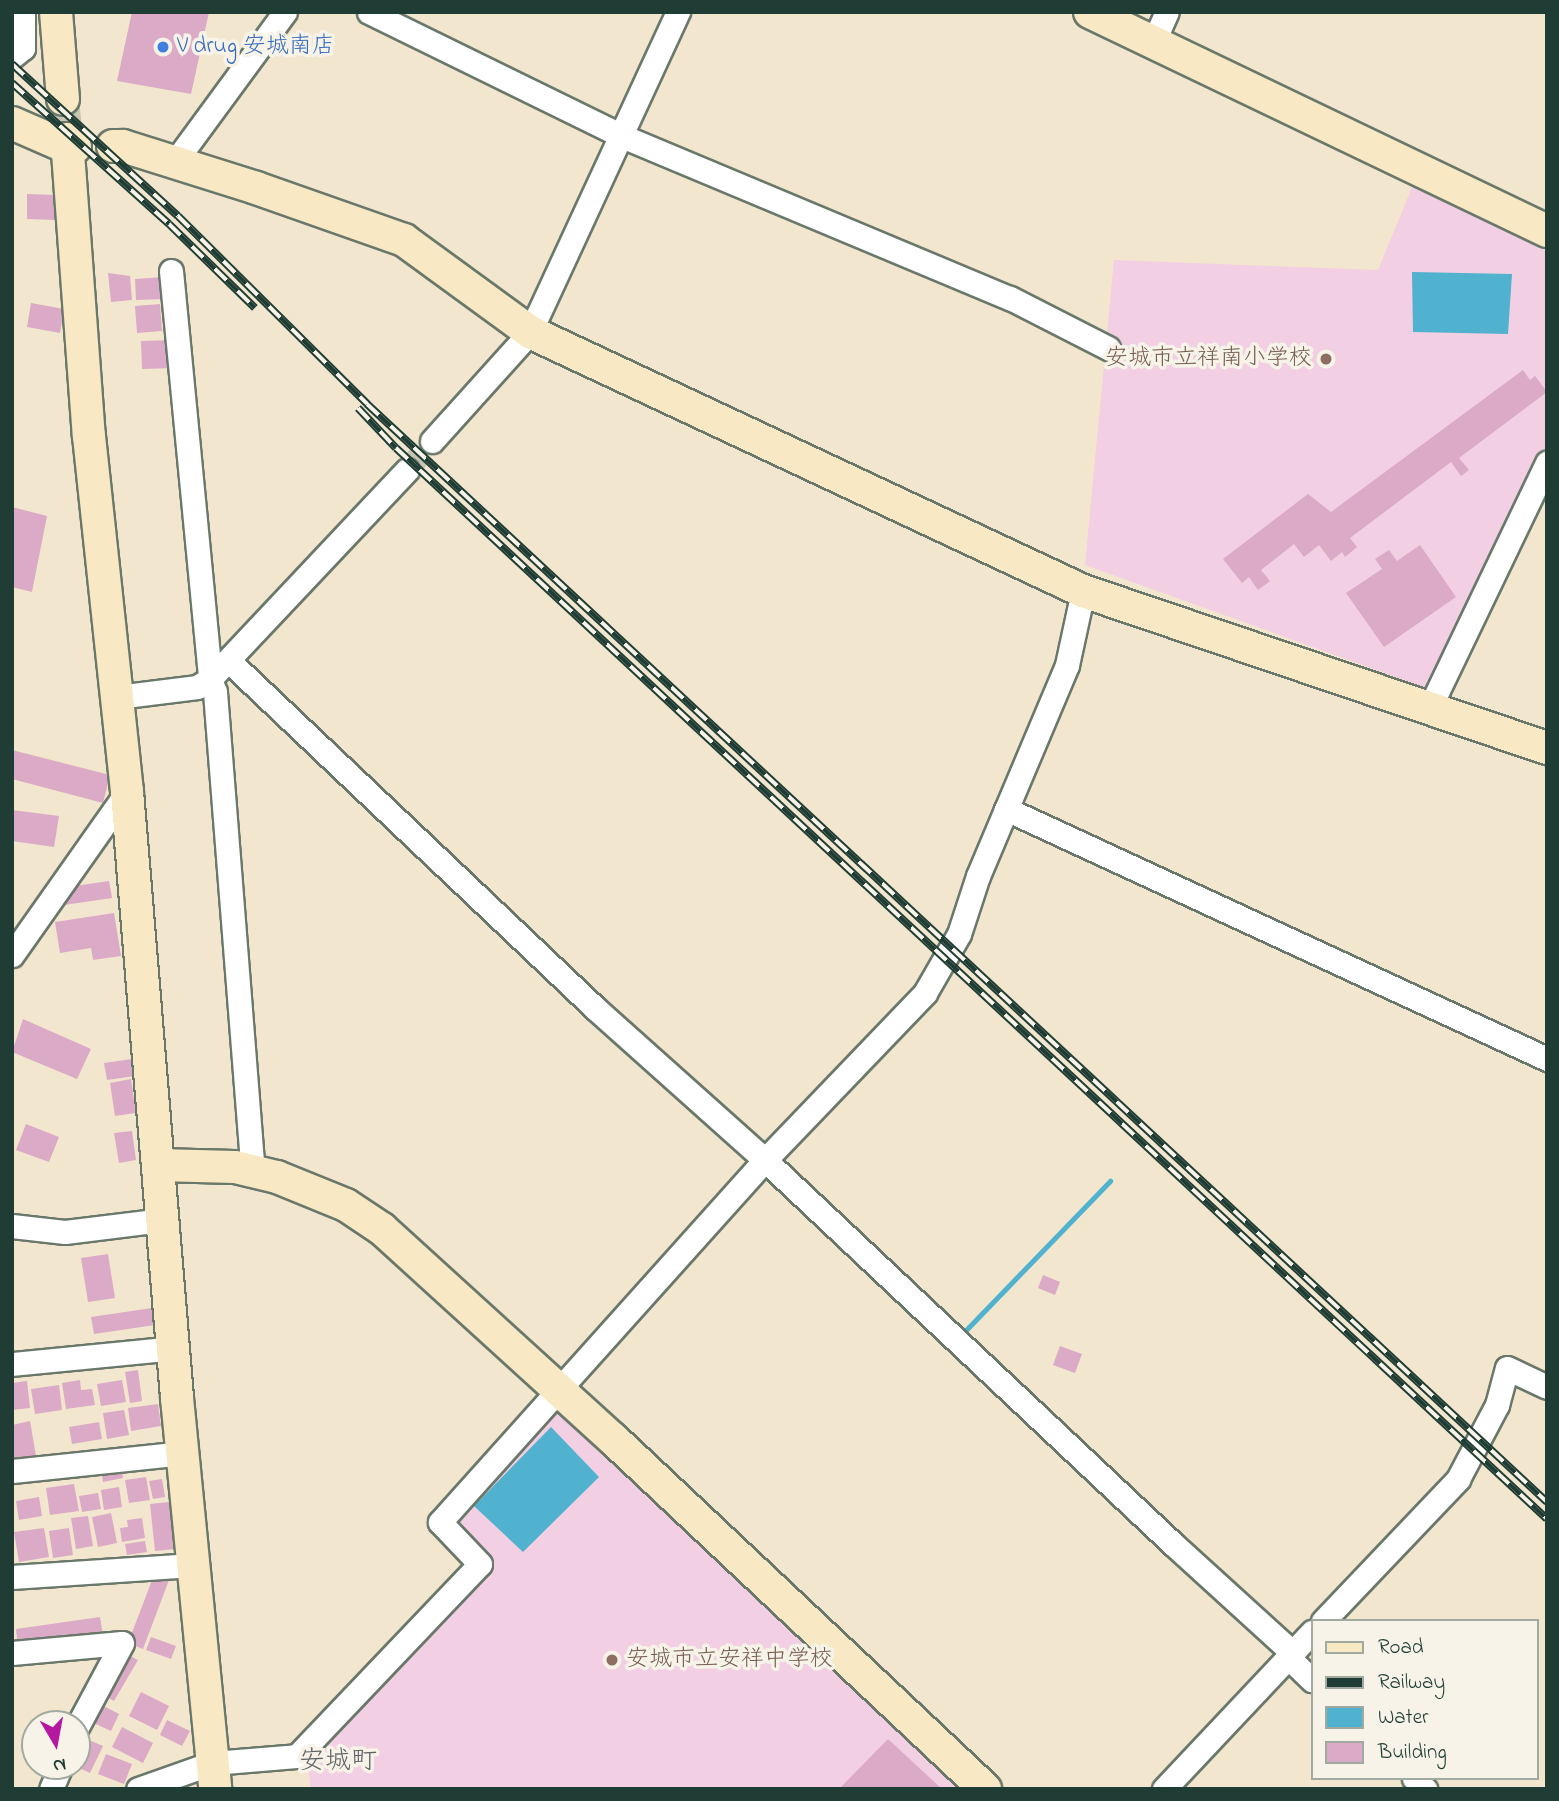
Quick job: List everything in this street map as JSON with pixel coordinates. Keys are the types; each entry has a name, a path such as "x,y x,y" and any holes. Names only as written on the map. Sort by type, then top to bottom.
{"street":[{"path":"13,57 23,48 23,12"},
{"path":"56,12 64,99"},
{"path":"174,163 285,12"},
{"path":"369,12 622,136 1010,298 1108,348"},
{"path":"432,440 530,332 678,12"},
{"path":"1090,12 1547,231"},
{"path":"1153,43 1167,12"},
{"path":"12,123 70,144 89,436 127,792 192,1565 214,1776"},
{"path":"113,146 123,146 256,188 404,240 530,332 1083,591 1547,748"},
{"path":"171,271 210,679 215,692 253,1171"},
{"path":"1430,707 1547,463"},
{"path":"117,697 197,687 210,679 407,470"},
{"path":"138,1789 214,1776 297,1756 480,1564 440,1522 765,1160 925,993 959,934 978,876 1068,665 1083,591"},
{"path":"229,661 595,1008 765,1160 1291,1655 1310,1678"},
{"path":"12,955 127,792"},
{"path":"1006,809 1547,1059"},
{"path":"159,1165 235,1167 288,1181 346,1205 382,1229 613,1439 985,1789"},
{"path":"12,1226 65,1232 163,1220"},
{"path":"12,1364 174,1348"},
{"path":"1325,1619 1458,1479 1497,1405 1507,1368 1547,1387"},
{"path":"12,1471 184,1453"},
{"path":"12,1577 192,1565"},
{"path":"1164,1789 1310,1634"},
{"path":"12,1653 122,1643 86,1710"}],"shaded area":[{"name":"安城市立祥南小学校","path":"1415,180 1547,246 1547,449 1432,690 1085,565 1114,260 1378,270"},
{"name":"安城市立安祥中学校","path":"552,1408 964,1789 311,1789 306,1754 493,1565 452,1523"}],"water":[{"path":"1412,272 1512,274 1508,334 1413,332"},
{"path":"551,1427 599,1477 523,1552 474,1506"}],"building":[{"name":"V drug 安城南店","path":"132,12 209,12 191,94 117,81"},
{"path":"27,194 56,195 55,220 27,219"},
{"path":"108,273 130,276 132,300 111,302"},
{"path":"164,277 165,299 136,300 135,279"},
{"path":"31,303 64,309 60,333 27,327"},
{"path":"160,304 162,331 137,333 135,306"},
{"path":"172,340 174,368 142,369 141,341"},
{"path":"1523,370 1530,380 1535,376 1547,392 1459,458 1469,470 1461,476 1451,462 1350,538 1357,547 1345,557 1342,552 1331,561 1319,545 1304,557 1294,544 1261,570 1270,581 1258,590 1249,577 1242,583 1223,559 1308,494 1331,512"},
{"path":"12,507 47,516 32,592 12,587"},
{"path":"1420,545 1456,597 1384,647 1346,593 1382,569 1375,559 1389,550 1397,561"},
{"path":"12,750 110,775 103,803 12,779"},
{"path":"12,810 59,816 54,847 12,841"},
{"path":"109,881 112,898 64,905 61,888"},
{"path":"114,913 121,956 93,960 91,948 60,953 55,922"},
{"path":"23,1019 91,1049 77,1079 12,1052"},
{"path":"132,1059 135,1076 107,1080 104,1063"},
{"path":"131,1079 136,1113 115,1116 110,1083"},
{"path":"26,1124 59,1137 49,1162 16,1150"},
{"path":"132,1131 136,1160 119,1163 114,1133"},
{"path":"108,1254 115,1298 88,1302 81,1258"},
{"path":"1043,1275 1060,1282 1055,1295 1038,1288"},
{"path":"152,1308 155,1325 94,1334 91,1317"},
{"path":"1060,1346 1082,1354 1075,1373 1053,1365"},
{"path":"138,1370 142,1401 130,1403 125,1372"},
{"path":"80,1380 81,1390 92,1389 95,1405 66,1409 62,1383"},
{"path":"122,1380 126,1402 101,1406 97,1384"},
{"path":"27,1381 30,1408 12,1410 12,1383"},
{"path":"59,1385 62,1410 35,1414 31,1389"},
{"path":"158,1404 161,1426 131,1431 128,1408"},
{"path":"124,1410 129,1435 107,1439 103,1413"},
{"path":"30,1421 36,1456 12,1461 12,1425"},
{"path":"99,1422 102,1439 72,1444 69,1427"},
{"path":"121,1466 123,1478 103,1482 101,1469"},
{"path":"146,1477 150,1500 129,1503 125,1480"},
{"path":"162,1479 165,1497 153,1499 149,1481"},
{"path":"74,1484 79,1511 50,1515 46,1488"},
{"path":"119,1487 122,1507 104,1510 101,1490"},
{"path":"98,1493 101,1509 82,1512 79,1496"},
{"path":"39,1497 42,1516 19,1520 16,1501"},
{"path":"169,1502 175,1549 155,1551 150,1504"},
{"path":"111,1513 117,1543 98,1547 92,1517"},
{"path":"88,1516 93,1546 76,1549 71,1518"},
{"path":"142,1518 145,1538 122,1542 120,1528 128,1527 127,1520"},
{"path":"44,1528 49,1557 19,1562 14,1532"},
{"path":"69,1528 73,1555 53,1558 49,1531"},
{"path":"145,1541 147,1552 127,1555 125,1544"},
{"path":"154,1575 169,1580 143,1649 128,1643"},
{"path":"100,1617 103,1636 18,1648 16,1629"},
{"path":"151,1637 176,1646 171,1659 146,1650"},
{"path":"124,1653 138,1660 114,1701 100,1693"},
{"path":"141,1692 169,1706 157,1730 129,1716"},
{"path":"96,1702 119,1714 111,1731 91,1722 91,1712"},
{"path":"167,1720 190,1731 182,1746 160,1735"},
{"path":"122,1727 153,1743 143,1763 112,1747"},
{"path":"888,1739 942,1789 839,1789"},
{"path":"91,1741 103,1746 91,1771"},
{"path":"106,1754 132,1764 124,1784 98,1774"}],"waterway":[{"path":"965,1331 1110,1181"}],"tunnel":[{"path":"63,99 67,139"},
{"path":"407,470 432,441"}],"railway":[{"path":"12,64 178,216 367,404 1547,1502"},
{"path":"12,83 169,224 255,308"},
{"path":"358,408 396,448 1547,1519"}],"place":[{"name":"V drug 安城南店","path":"163,47"},
{"name":"安城市立祥南小学校","path":"1326,359"},
{"name":"安城市立安祥中学校","path":"612,1660"}],"district":[{"name":"安城町","path":"338,1763"}]}
